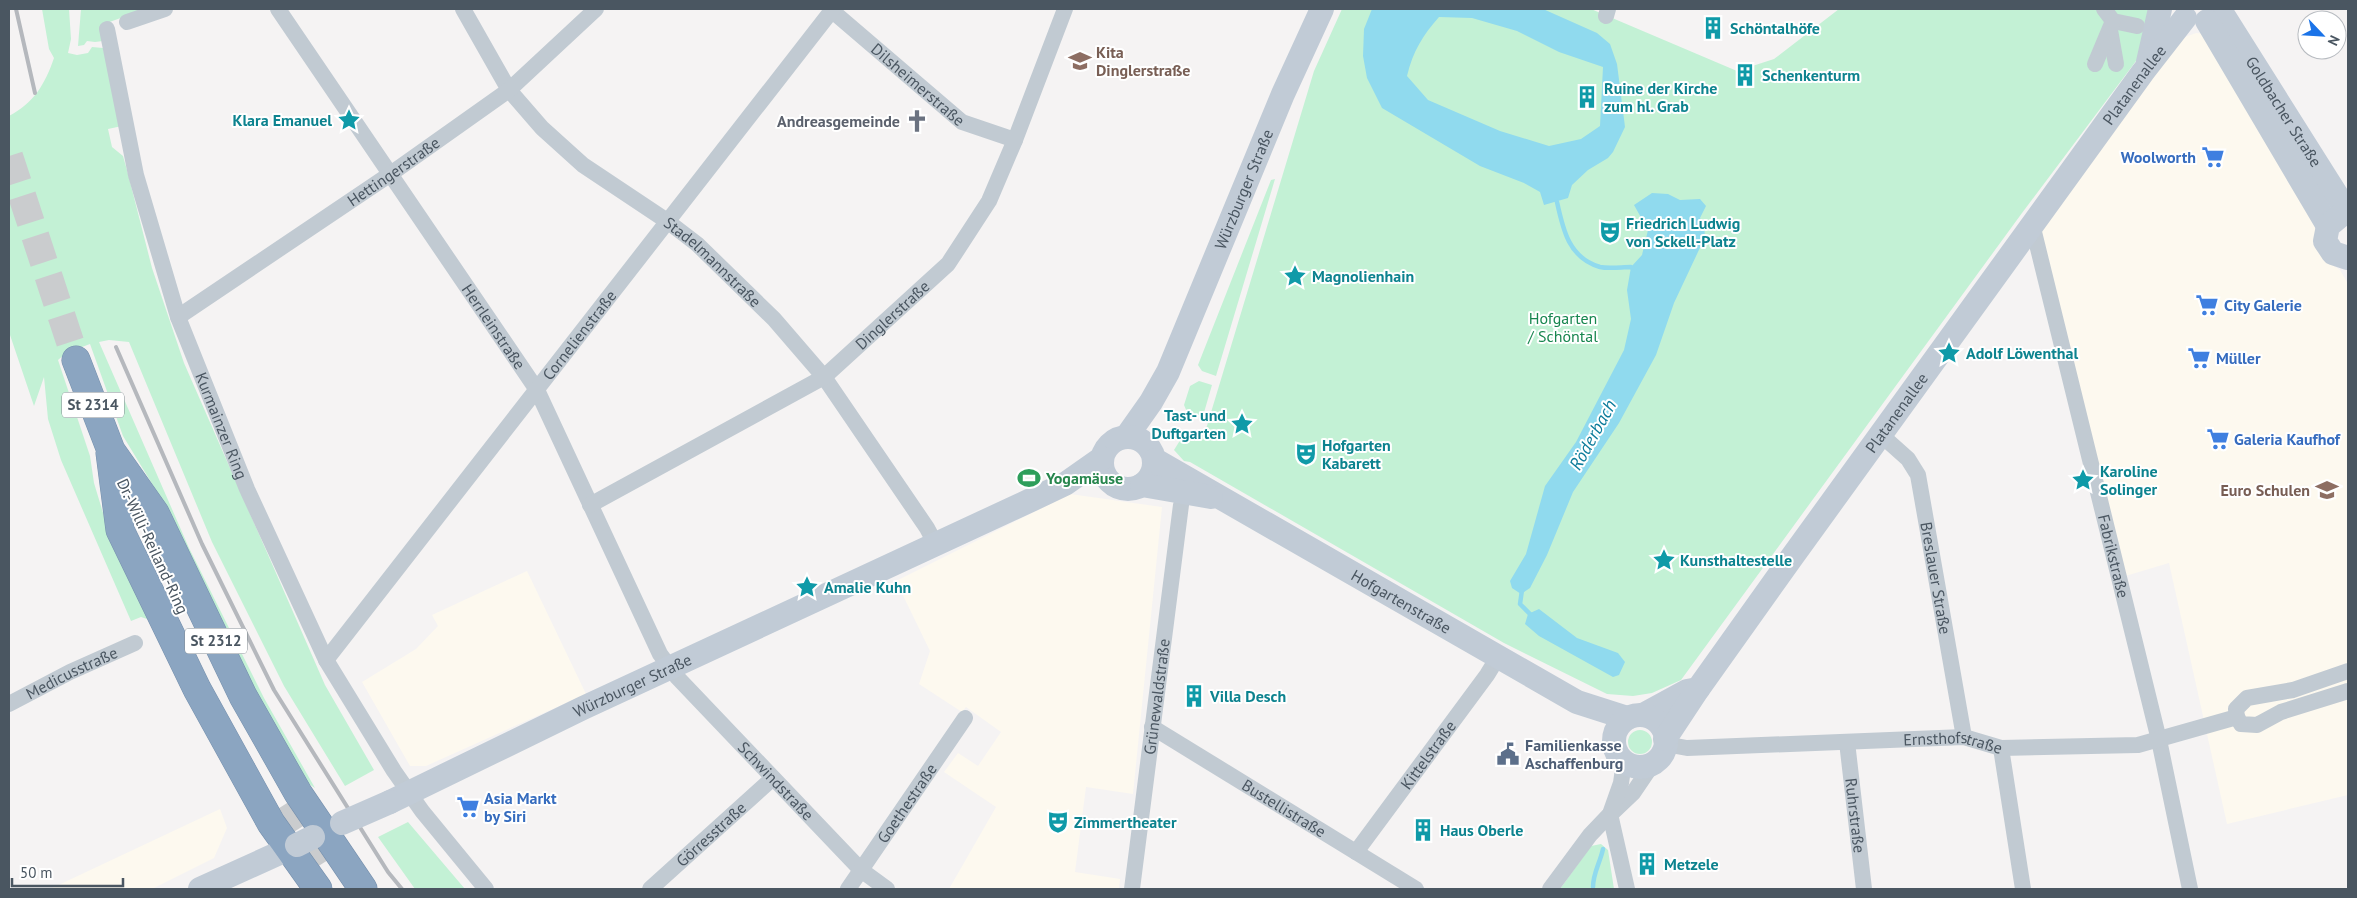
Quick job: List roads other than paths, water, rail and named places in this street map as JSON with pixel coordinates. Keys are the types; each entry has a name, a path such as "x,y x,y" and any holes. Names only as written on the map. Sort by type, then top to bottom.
{"highway":[{"name":"Dr.-Willi-Reiland-Ring","path":"76,360 110,450 142,524 247,743 284,805"},
{"name":"St 2312","path":"110,450 120,530 197,689 271,823 313,837 364,889"},
{"name":"St 2312","path":"110,450 155,513 243,696 298,793 327,883"}],"main road":[{"name":"Würzburger Straße","path":"1128,436 1168,372 1283,94 1322,9"},
{"path":"2146,68 2160,9"},
{"name":"Platanenallee","path":"1662,749 1698,689 1880,434 2146,68 2202,13"},
{"name":"Goldbacher Straße","path":"2202,13 2341,218"},
{"path":"2341,218 2325,237 2330,251 2345,262"},
{"name":"Würzburger Straße","path":"1152,454 1168,372"},
{"path":"1128,436 1136,437 1152,454 1152,474 1142,485 1128,489 1111,483 1104,472 1102,458 1104,451 1114,440 1128,436"},
{"name":"Hofgartenstraße","path":"1152,454 1225,499 1577,702 1609,732 1619,752"},
{"name":"Würzburger Straße","path":"200,889 313,837 407,802 670,667 1065,484 1102,458"},
{"name":"Würzburger Straße","path":"1065,484 1111,483"},
{"name":"Hofgartenstraße","path":"1142,485 1225,499"},
{"path":"1635,717 1657,721 1664,733 1662,749 1639,767 1619,752 1617,728 1635,717 1687,691 1698,689"},
{"name":"Hofgartenstraße","path":"1577,702 1635,717"}],"street":[{"path":"127,22 165,9"},
{"name":"Herrleinstraße","path":"278,9 537,390 660,654 670,667"},
{"name":"Stadelmannstraße","path":"463,9 509,90 542,128 583,165 667,220 696,244 774,319 824,378 927,528 936,545"},
{"name":"Hettingerstraße","path":"178,317 509,90 596,9"},
{"name":"Dilsheimerstraße","path":"832,9 962,122 1015,140"},
{"name":"Cornelienstraße","path":"326,660 832,9"},
{"name":"Dinglerstraße","path":"590,505 824,378 948,264 989,201 1015,140 1065,9"},
{"path":"2109,20 2137,26"},
{"path":"2095,64 2109,20"},
{"path":"2109,20 2116,64"},
{"name":"Kurmainzer Ring","path":"107,29 136,175 178,317 246,489 326,660 407,802 486,889"},
{"name":"Fabrikstraße","path":"2032,224 2159,740 2190,889"},
{"name":"Breslauer Straße","path":"1880,434 1908,459 1918,474 1964,737"},
{"name":"Grünewaldstraße","path":"1132,889 1181,505"},
{"name":"Medicusstraße","path":"9,704 70,672 135,643"},
{"name":"Kittelstraße","path":"1356,852 1487,675 1498,657"},
{"name":"Schwindstraße","path":"670,667 861,870 887,889"},
{"path":"2348,671 2293,690 2247,698 2236,709 2237,717 2241,724 2256,725 2281,712 2348,691"},
{"name":"Ernsthofstraße","path":"1662,749 1964,737 2001,748 2138,745 2237,717"},
{"name":"Goethestraße","path":"848,889 965,718"},
{"name":"Bustellistraße","path":"1152,727 1416,889"},
{"name":"Ruhrstraße","path":"1847,742 1864,889"},
{"path":"2001,748 2023,889"},
{"path":"1550,889 1590,836 1633,793 1662,749"},
{"path":"1619,752 1620,783 1610,814 1627,889"},
{"name":"Görresstraße","path":"650,889 773,778"}],"water":[{"path":"1372,9 1543,9 1597,33 1610,44 1617,64 1625,127 1613,152 1608,158 1588,170 1572,185 1568,198 1544,205 1540,192 1524,183 1480,166 1382,108 1367,78 1363,56 1364,29","holes":["1439,17 1472,18 1517,31 1559,52 1603,67 1600,126 1581,139 1549,146 1500,131 1428,100 1407,76 1419,44"]},
{"path":"1652,193 1668,194 1680,200 1700,199 1706,206 1700,218 1704,225 1705,237 1674,303 1656,355 1619,423 1573,492 1547,555 1530,588 1521,594 1512,588 1510,581 1526,554 1545,486 1576,442 1624,350 1631,319 1627,290 1631,267 1642,255 1648,230 1634,205"},
{"path":"1539,609 1577,638 1618,653 1625,662 1619,675 1613,677 1539,636 1525,624 1528,614"}],"waterway":[{"name":"Röderbach","path":"1557,202 1569,242 1581,257 1589,263 1600,267 1631,267 1634,270"},
{"name":"Röderbach","path":"1522,590 1520,604 1533,617"},
{"path":"1593,887 1594,877 1603,849"}],"tunnel":[{"path":"9,156 76,360"},
{"path":"284,805 324,869"}],"railway":[{"path":"16,9 35,93"},
{"path":"116,347 202,544 274,690 388,872 402,889"}],"place":[{"name":"Schöntalhöfe","path":"1713,28"},
{"name":"Kita Dinglerstraße","path":"1080,61"},
{"name":"Schenkenturm","path":"1745,75"},
{"name":"Ruine der Kirche zum hl. Grab","path":"1587,97"},
{"name":"Klara Emanuel","path":"349,120"},
{"name":"Andreasgemeinde","path":"917,121"},
{"name":"Woolworth","path":"2213,157"},
{"name":"Friedrich Ludwig von Sckell-Platz","path":"1610,232"},
{"name":"Magnolienhain","path":"1295,276"},
{"name":"City Galerie","path":"2207,305"},
{"name":"Adolf Löwenthal","path":"1949,353"},
{"name":"Müller","path":"2199,358"},
{"name":"Tast- und Duftgarten","path":"1242,424"},
{"name":"Galeria Kaufhof","path":"2218,439"},
{"name":"Hofgarten Kabarett","path":"1306,454"},
{"name":"Yogamäuse","path":"1029,478"},
{"name":"Karoline Solinger","path":"2083,480"},
{"name":"Euro Schulen","path":"2327,490"},
{"name":"Kunsthaltestelle","path":"1664,560"},
{"name":"Amalie Kuhn","path":"807,587"},
{"name":"Villa Desch","path":"1194,696"},
{"name":"Familienkasse Aschaffenburg","path":"1508,754"},
{"name":"Asia Markt by Siri","path":"468,807"},
{"name":"Zimmertheater","path":"1058,822"},
{"name":"Haus Oberle","path":"1423,830"},
{"name":"Metzele","path":"1647,864"}],"park label":[{"name":"Hofgarten / Schöntal","path":"1563,327"}]}
